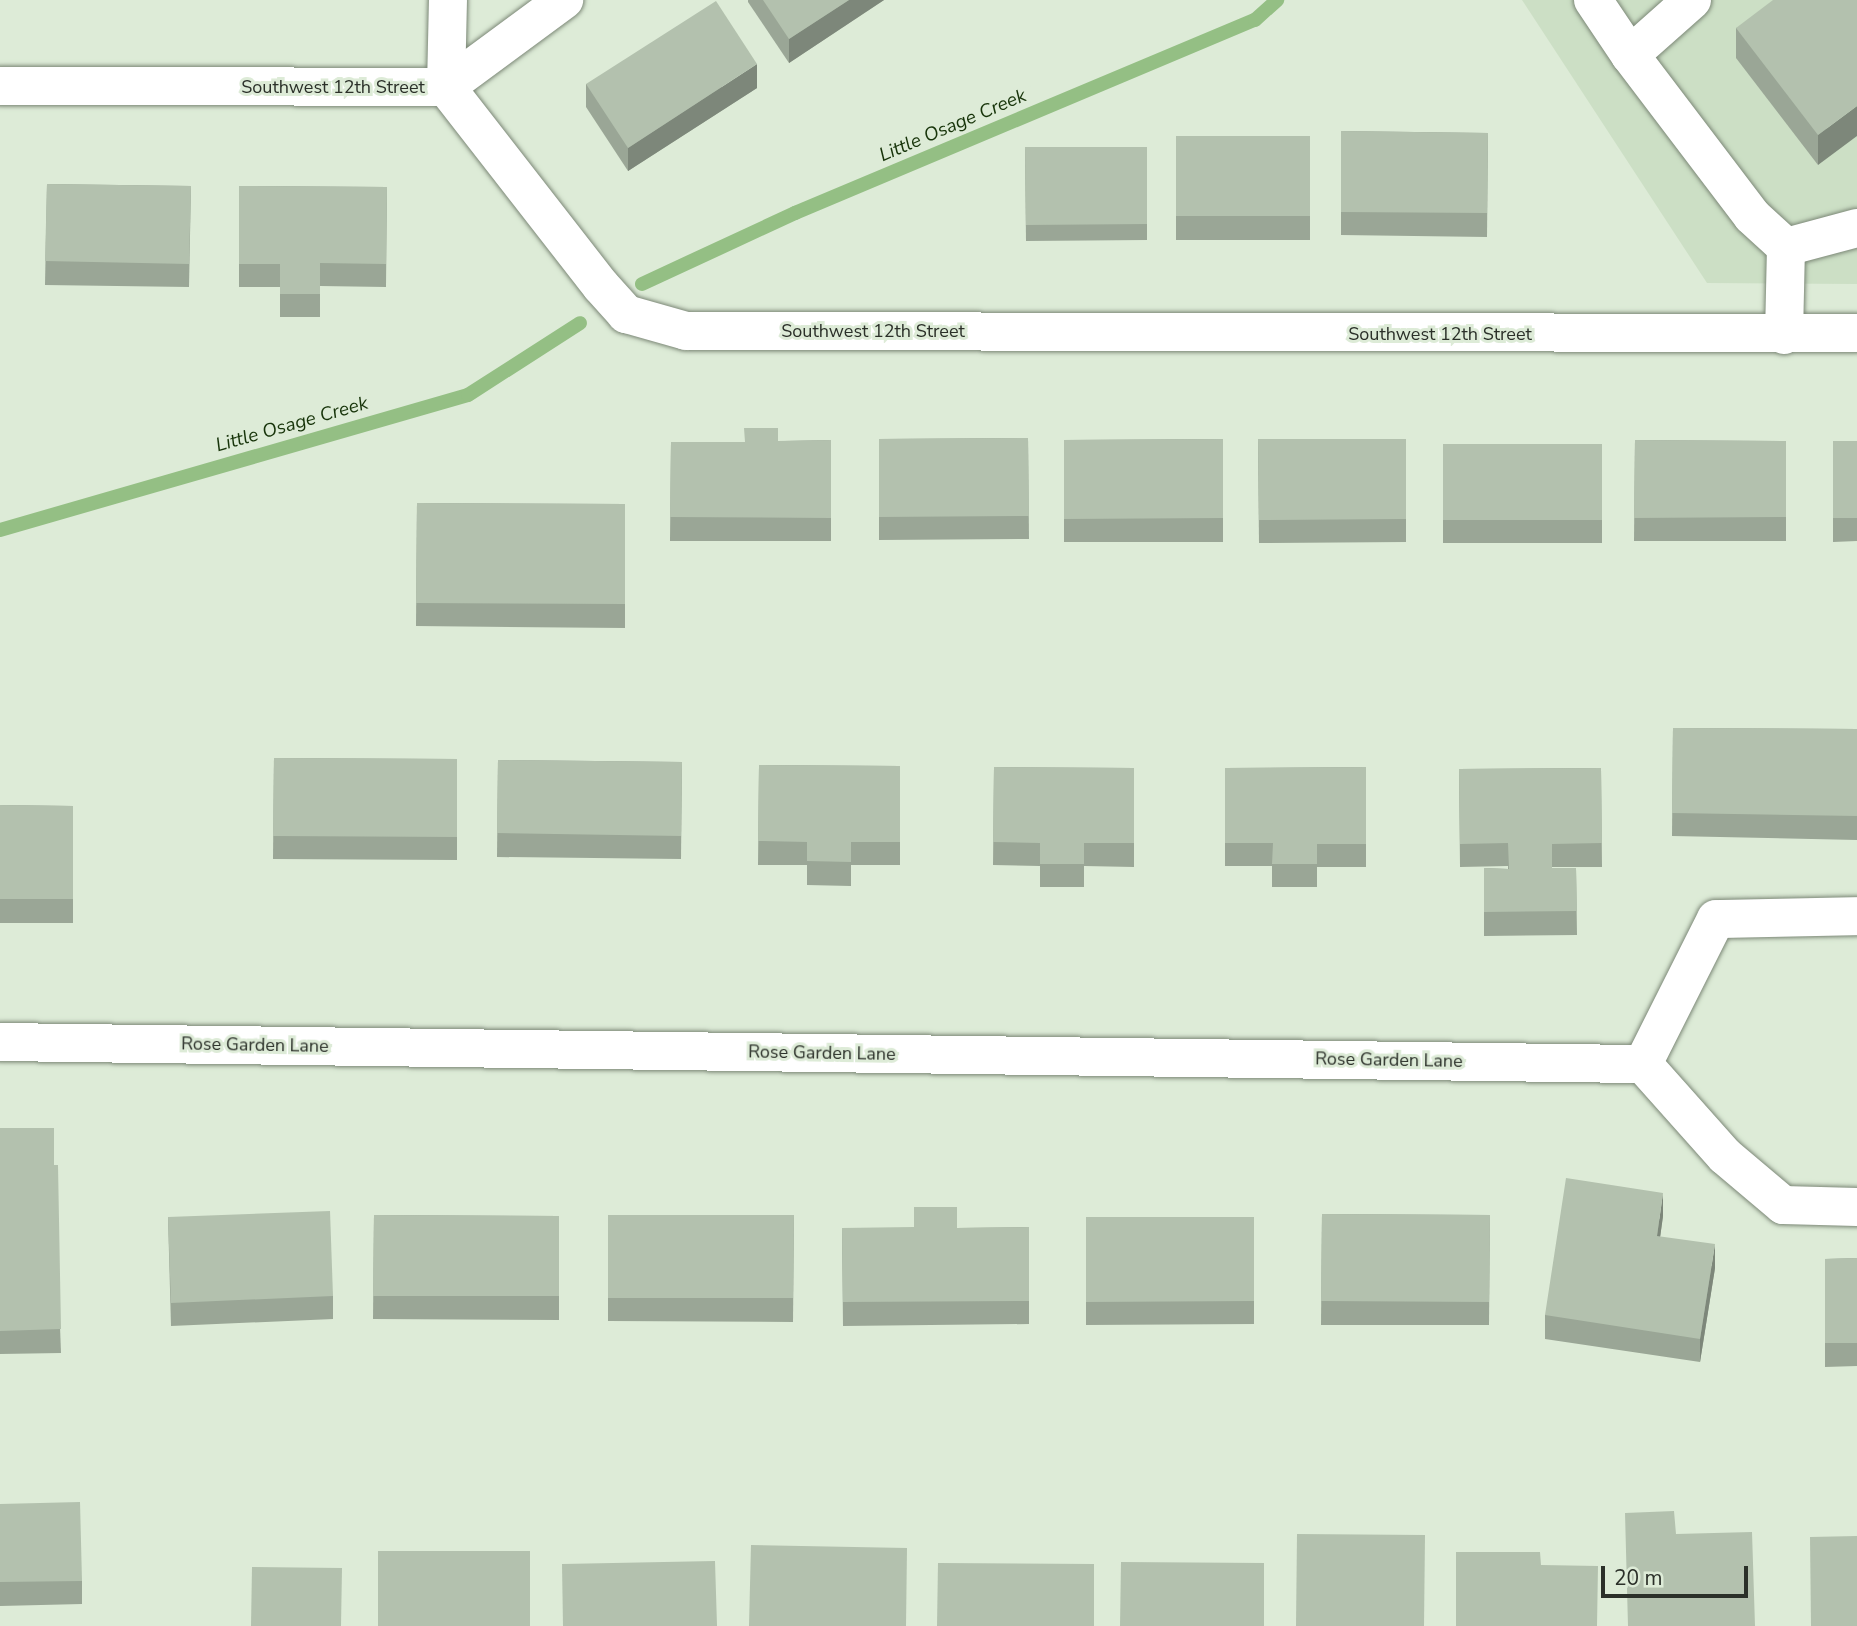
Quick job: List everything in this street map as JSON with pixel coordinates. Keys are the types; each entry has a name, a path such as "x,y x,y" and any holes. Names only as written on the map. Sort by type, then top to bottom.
{"street":[{"path":"446,88 448,0"},
{"path":"446,88 564,0"},
{"path":"1593,0 1630,55 1752,216 1786,247 1784,335"},
{"path":"1630,55 1692,0"},
{"name":"Southwest 12th Street","path":"0,86 446,88 601,286 626,314 686,331 1784,335 1857,333"},
{"path":"1786,247 1857,228"},
{"path":"1857,916 1716,919 1643,1064 1725,1156 1783,1205 1857,1207"},
{"name":"Rose Garden Lane","path":"0,1042 1643,1064"}],"shaded area":[{"path":"1522,0 1857,0 1857,284 1707,283"}],"building":[{"path":"763,0 849,0 789,39"},
{"path":"1773,0 1857,0 1857,106 1818,135 1736,28"},
{"path":"716,1 757,64 628,148 586,84"},
{"path":"1341,131 1488,133 1487,213 1341,212"},
{"path":"1176,136 1310,136 1310,216 1176,216"},
{"path":"1025,147 1147,147 1147,224 1026,225"},
{"path":"47,184 191,186 189,264 45,261"},
{"path":"239,186 387,187 386,264 320,263 320,294 280,294 280,264 239,264"},
{"path":"744,428 778,428 778,441 831,440 831,518 670,517 671,442 745,442"},
{"path":"1028,438 1029,516 879,517 879,439"},
{"path":"1223,439 1223,518 1064,519 1064,440"},
{"path":"1258,439 1406,439 1406,519 1259,520"},
{"path":"1635,440 1786,441 1786,517 1634,518"},
{"path":"1833,441 1857,441 1857,518 1833,518"},
{"path":"1443,444 1602,444 1602,520 1443,520"},
{"path":"417,503 625,504 625,604 416,603"},
{"path":"1673,728 1857,729 1857,816 1672,813"},
{"path":"274,758 457,759 457,837 273,836"},
{"path":"498,760 682,762 681,836 497,833"},
{"path":"759,765 900,766 900,842 851,842 851,862 807,861 807,842 758,841"},
{"path":"994,767 1134,768 1134,843 1084,843 1084,864 1040,864 1040,843 993,842"},
{"path":"1366,767 1366,844 1317,844 1317,864 1272,864 1273,843 1225,843 1225,768"},
{"path":"1601,768 1602,843 1552,844 1552,868 1576,868 1577,911 1484,912 1484,868 1509,869 1508,843 1460,844 1459,769"},
{"path":"0,805 73,806 73,899 0,899"},
{"path":"0,1128 54,1128 54,1165 58,1165 61,1329 0,1331"},
{"path":"1566,1178 1663,1193 1657,1236 1715,1244 1700,1339 1545,1315"},
{"path":"914,1207 957,1207 957,1228 1029,1227 1029,1301 843,1302 842,1228 914,1227"},
{"path":"330,1211 333,1296 171,1303 168,1217"},
{"path":"1322,1214 1490,1215 1489,1302 1321,1301"},
{"path":"374,1215 559,1216 559,1296 373,1296"},
{"path":"608,1215 794,1215 793,1298 608,1298"},
{"path":"1086,1217 1254,1217 1254,1301 1086,1302"},
{"path":"1857,1258 1857,1343 1825,1343 1825,1259"},
{"path":"80,1502 82,1581 0,1582 0,1504"},
{"path":"1674,1511 1676,1534 1752,1532 1755,1626 1628,1626 1625,1513"},
{"path":"1297,1534 1425,1535 1424,1626 1296,1626"},
{"path":"1857,1536 1857,1626 1811,1626 1810,1537"},
{"path":"751,1545 907,1548 906,1626 749,1626"},
{"path":"378,1551 530,1551 530,1626 378,1626"},
{"path":"1456,1552 1540,1552 1541,1565 1598,1566 1597,1626 1456,1626"},
{"path":"715,1561 717,1626 563,1626 562,1564"},
{"path":"1121,1562 1264,1563 1264,1626 1120,1626"},
{"path":"938,1563 1094,1564 1094,1626 937,1626"},
{"path":"252,1567 342,1568 341,1626 251,1626"}],"waterway":[{"name":"Little Osage Creek","path":"642,284 795,213 1255,20 1277,0"},
{"name":"Little Osage Creek","path":"0,530 468,395 580,323"}]}
